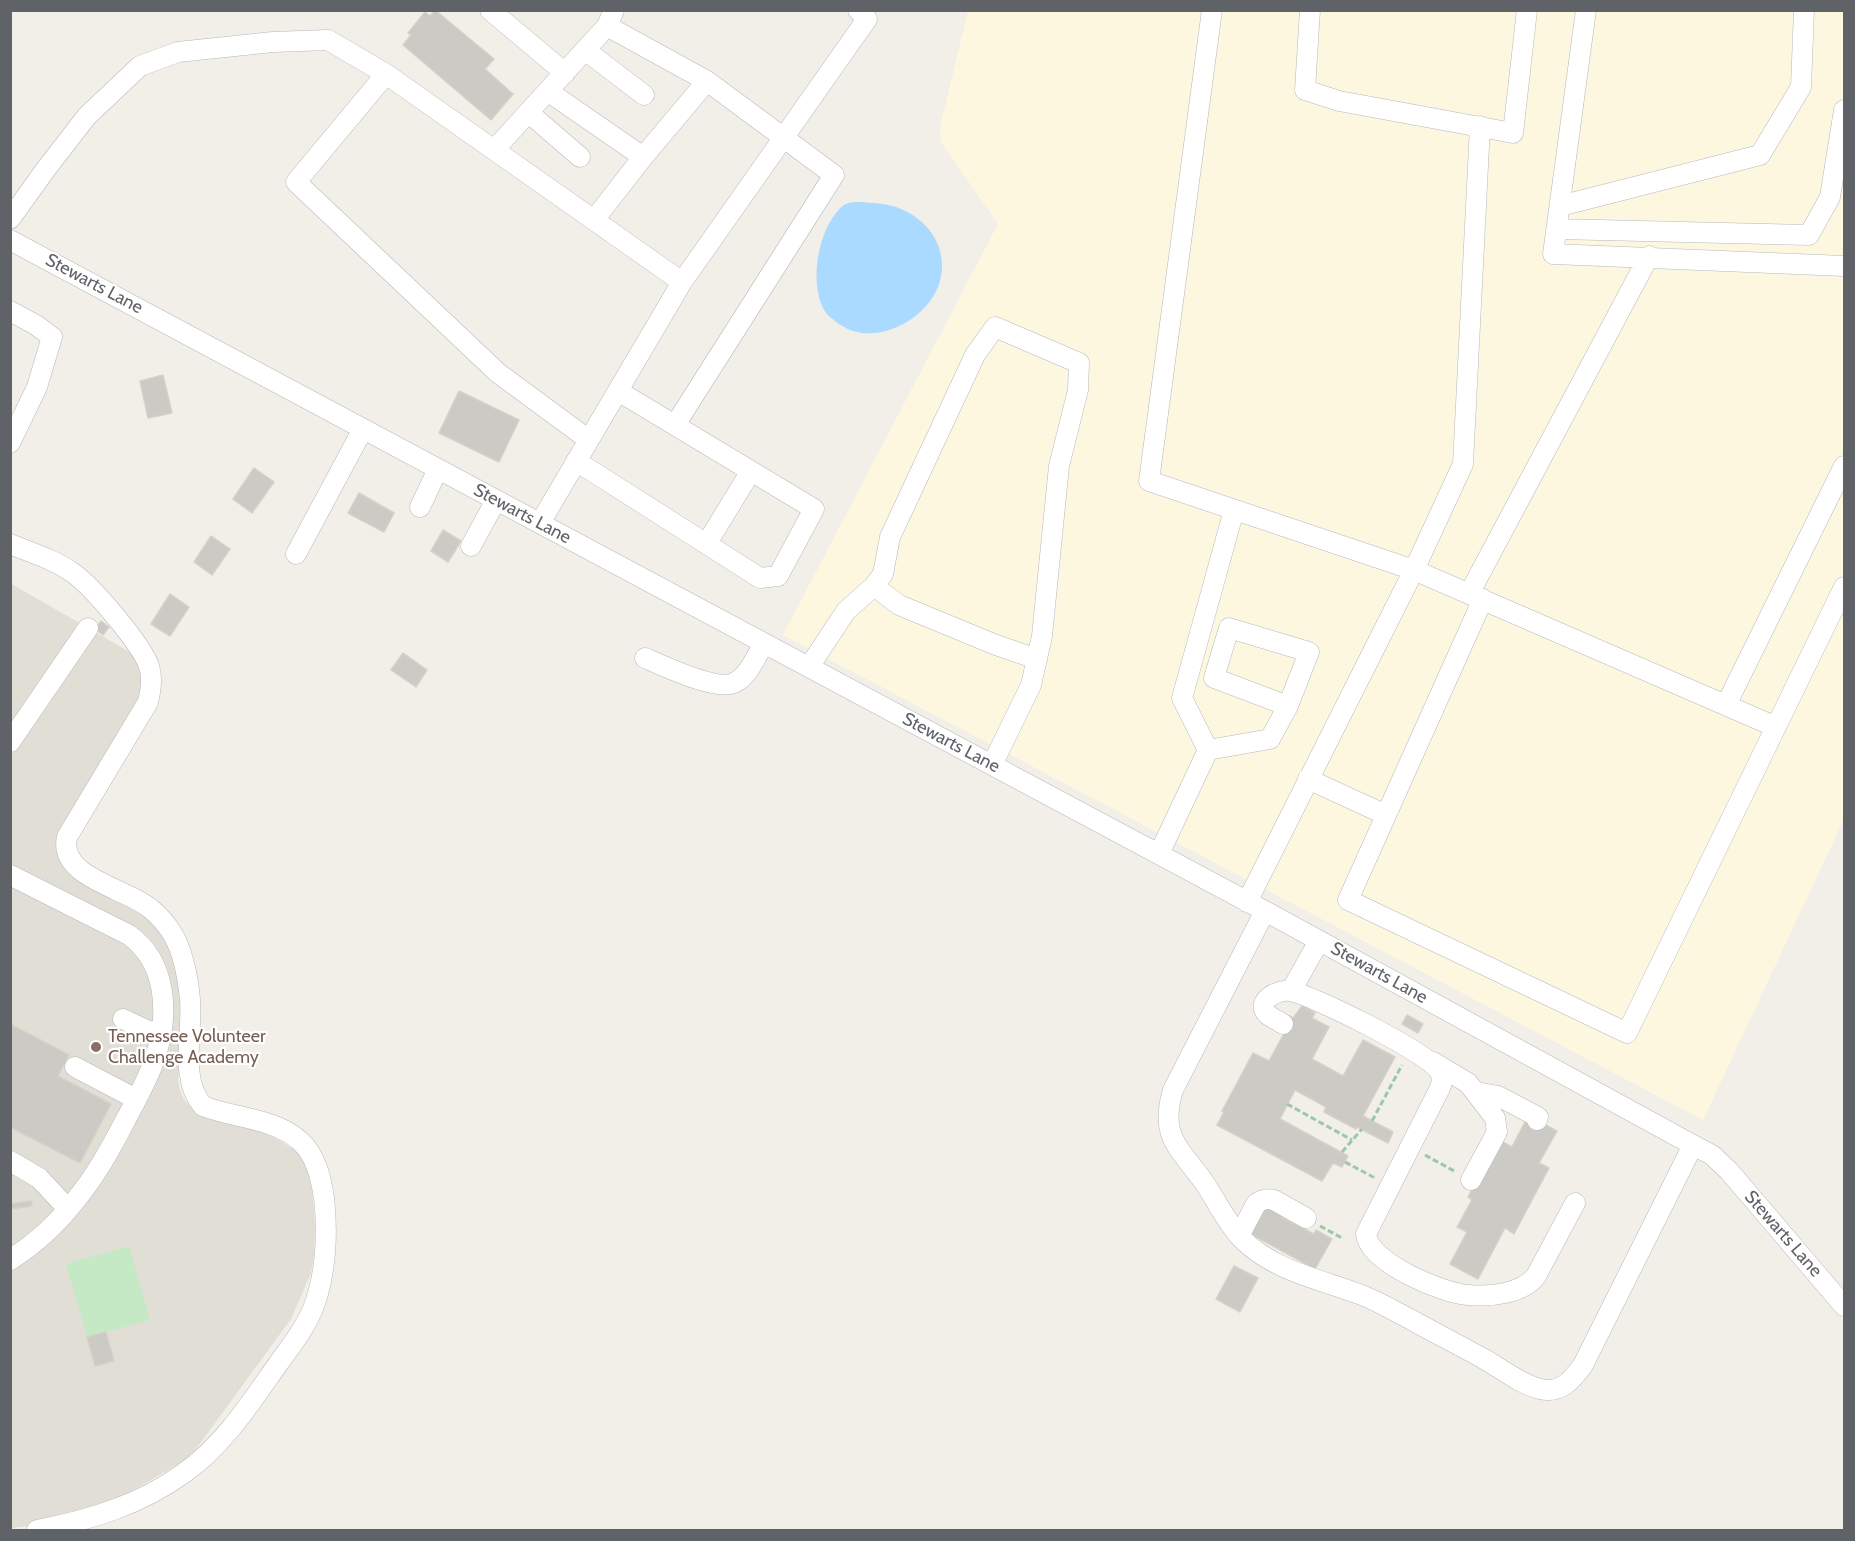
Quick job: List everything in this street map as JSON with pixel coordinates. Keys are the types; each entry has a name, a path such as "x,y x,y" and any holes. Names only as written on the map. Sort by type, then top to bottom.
{"street":[{"path":"490,10 565,73"},
{"path":"540,523 682,282 867,19 858,10"},
{"path":"1212,10 1149,481 1414,570 1776,727"},
{"path":"1310,10 1305,90 1340,101 1513,133 1527,10"},
{"path":"1586,10 1553,254 1649,256 1845,266"},
{"path":"1560,206 1760,155 1801,87 1804,10"},
{"path":"494,150 549,92 610,18 707,81 834,175 675,425"},
{"path":"10,219 45,169 87,116 140,66 178,52 273,42 328,40 386,74 682,282"},
{"path":"585,51 645,95"},
{"path":"386,74 296,182 498,373 589,440"},
{"path":"594,220 707,81"},
{"path":"549,92 643,157"},
{"path":"1557,230 1809,235 1830,197 1845,110"},
{"path":"529,113 580,157"},
{"path":"1247,902 1414,570 1463,464 1480,126"},
{"name":"Stewarts Lane","path":"10,240 1159,854 1712,1155 1845,1306"},
{"path":"1649,256 1476,597 1348,900 1627,1033 1845,588"},
{"path":"10,311 52,337 37,387 10,443"},
{"path":"809,667 846,611 874,586 883,574 890,537 975,355 995,327 1079,363 1078,390 1059,466 1042,636 1031,685 992,765"},
{"path":"576,461 760,578 778,576 814,509 618,391"},
{"path":"296,554 363,429"},
{"path":"1726,705 1845,466"},
{"path":"420,507 438,469"},
{"path":"707,543 751,471"},
{"path":"471,546 496,500"},
{"path":"1208,750 1182,698 1234,510"},
{"path":"10,544 52,560 74,574 129,633 149,666 152,688 148,702 67,837 65,848 68,857 85,873 150,908 172,933 182,959 190,999 190,1084 195,1097 203,1106 282,1130 300,1140 312,1155 322,1184 327,1222 322,1277 314,1307 296,1339 251,1402 206,1455 184,1474 141,1500 71,1524 37,1530"},
{"path":"874,586 899,605 996,645 1037,659"},
{"path":"10,742 88,628"},
{"path":"1208,750 1270,739 1288,706 1309,652 1228,628 1214,678 1288,706"},
{"path":"645,658 692,677 723,685 733,684 744,675 764,643"},
{"path":"1159,854 1208,750"},
{"path":"1308,779 1386,814"},
{"path":"10,875 129,935 146,949 153,960 161,987 163,1015 156,1055 99,1169 44,1236 10,1260"},
{"path":"1265,911 1173,1090 1168,1108 1168,1124 1171,1136 1239,1236 1257,1251 1292,1272 1360,1294 1485,1359 1525,1383 1540,1389 1556,1390 1570,1383 1583,1365 1693,1144"},
{"path":"1291,991 1319,941"},
{"path":"1283,1024 1268,1015 1265,1011 1266,1002 1278,992 1291,991 1405,1045 1466,1081 1494,1115 1497,1132 1472,1180"},
{"path":"123,1019 148,1031 161,1032"},
{"path":"1426,1058 1441,1073 1441,1086 1367,1229 1367,1239 1372,1248 1389,1263 1420,1280 1451,1292 1490,1295 1512,1291 1531,1283 1545,1263 1575,1203"},
{"path":"75,1067 136,1099"},
{"path":"1476,1092 1501,1097 1538,1117 1537,1120"},
{"path":"10,1161 39,1178 68,1209"},
{"path":"1239,1236 1256,1204 1260,1201 1274,1200 1306,1218"}],"path":[{"path":"1372,1121 1403,1063 1405,1045"},
{"path":"1287,1104 1352,1140"},
{"path":"1342,1152 1362,1129"},
{"path":"1410,1148 1472,1180"},
{"path":"1345,1162 1374,1178"},
{"path":"1306,1218 1342,1238"},
{"path":"1327,1236 1330,1231"}],"shaded area":[{"path":"968,11 1844,11 1844,819 1703,1120 783,635 998,224 941,142 940,127"},
{"name":"Tennessee Volunteer Challenge Academy","path":"10,583 135,655 149,684 62,862 75,878 149,917 174,950 185,1015 178,1079 184,1100 198,1113 270,1134 296,1151 309,1175 315,1224 311,1273 291,1319 196,1449 183,1461 168,1470 123,1496 90,1511 31,1526 11,1528"}],"green space":[{"path":"129,1246 150,1320 87,1337 66,1264"}],"water":[{"path":"860,202 896,207 914,216 928,228 937,243 942,259 941,275 936,292 926,307 910,320 882,332 863,333 844,327 825,312 819,297 818,259 825,233 843,205"}],"building":[{"path":"435,10 494,59 485,69 513,94 491,120 403,45 411,35 408,33 425,12 430,16"},
{"path":"163,375 172,413 148,418 140,381"},
{"path":"459,391 519,420 499,462 439,433"},
{"path":"254,468 274,482 252,513 233,499"},
{"path":"359,493 394,513 384,532 348,513"},
{"path":"443,530 461,541 448,562 431,551"},
{"path":"211,536 230,549 212,575 194,562"},
{"path":"170,594 189,607 170,636 151,624"},
{"path":"101,621 109,627 103,635 95,629"},
{"path":"403,653 427,670 416,687 391,670"},
{"path":"1302,1006 1315,1013 1312,1018 1329,1027 1312,1059 1343,1076 1363,1040 1395,1057 1363,1116 1393,1132 1388,1143 1324,1112 1326,1107 1295,1090 1280,1119 1348,1156 1342,1167 1333,1163 1322,1181 1217,1125 1253,1053 1269,1061 1286,1030 1283,1028 1290,1016 1293,1018"},
{"path":"1407,1015 1423,1024 1418,1033 1402,1024"},
{"path":"10,1024 69,1055 58,1076 111,1104 80,1163 10,1127"},
{"path":"1528,1116 1557,1131 1539,1163 1549,1168 1514,1234 1505,1228 1478,1279 1450,1264 1467,1232 1457,1227 1472,1200 1468,1197 1485,1166 1489,1168 1503,1142 1512,1147"},
{"path":"31,1201 32,1206 10,1209 10,1204"},
{"path":"1267,1204 1284,1213 1281,1217 1314,1234 1316,1230 1332,1239 1315,1269 1251,1234"},
{"path":"1234,1266 1258,1278 1240,1312 1216,1299"},
{"path":"106,1332 114,1361 95,1366 87,1337"}],"place":[{"name":"Tennessee Volunteer Challenge Academy","path":"96,1047"}]}
